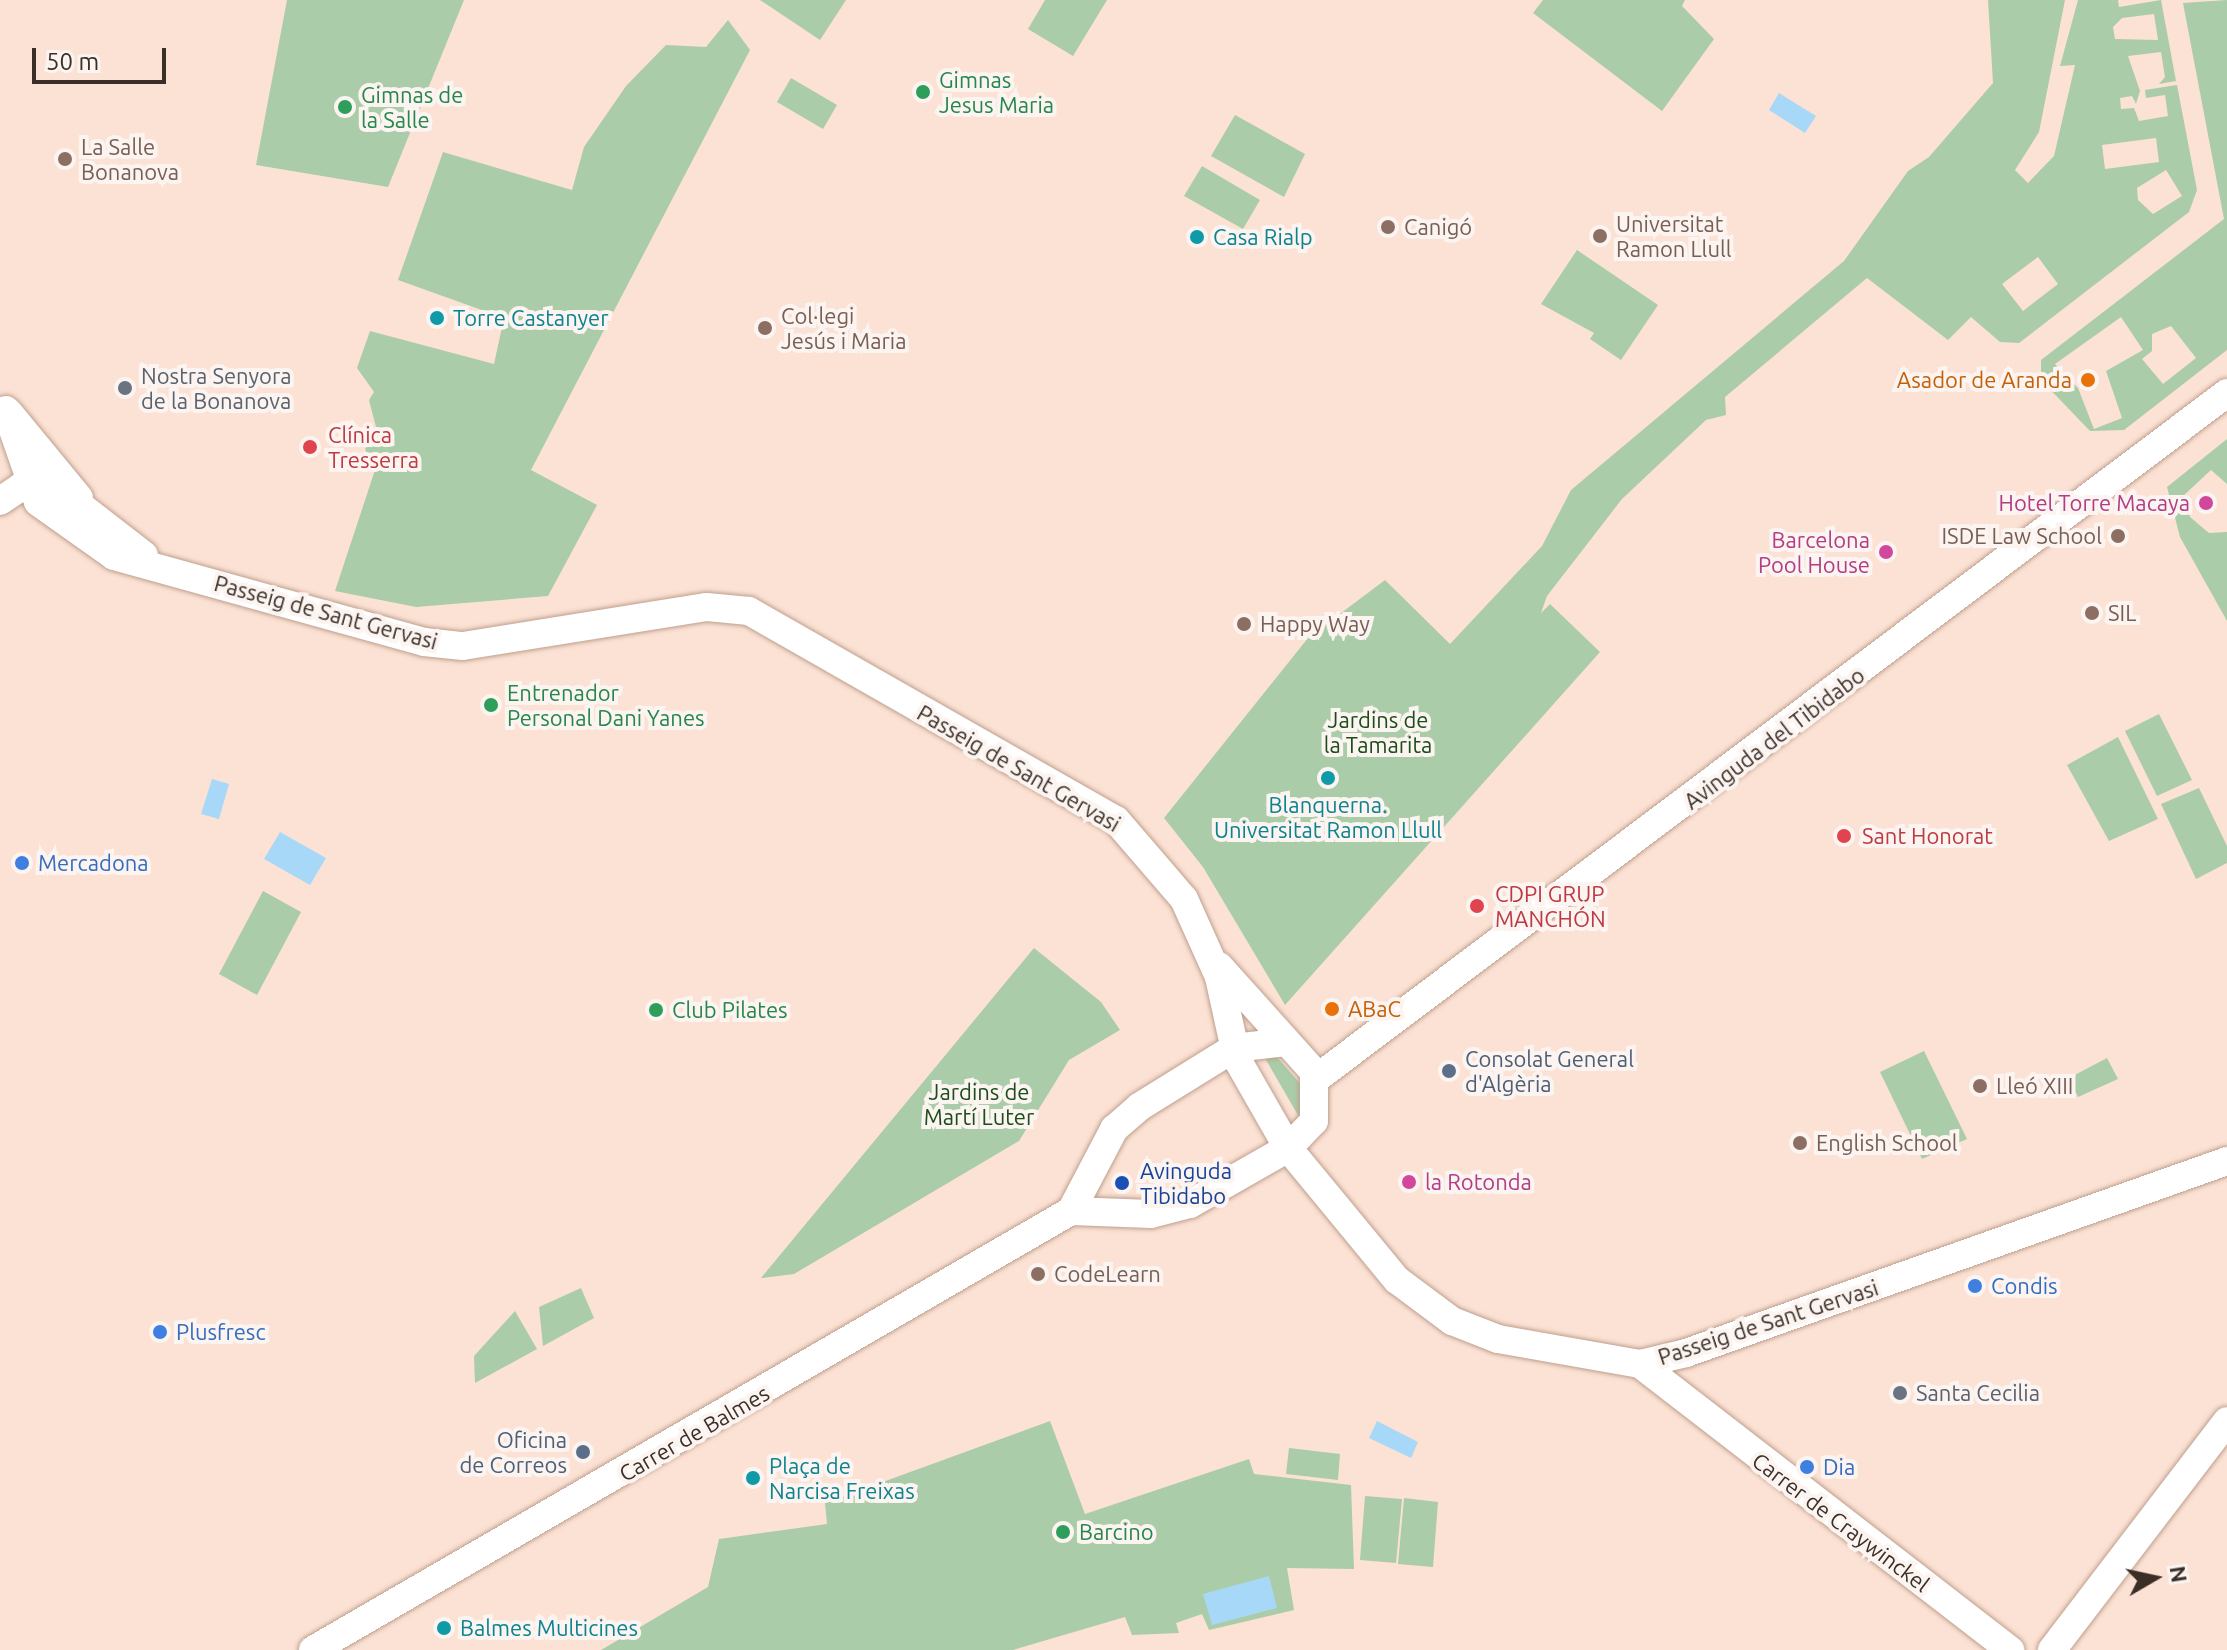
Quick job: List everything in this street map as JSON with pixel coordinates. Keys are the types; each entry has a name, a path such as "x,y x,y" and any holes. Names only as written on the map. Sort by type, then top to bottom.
{"street":[{"name":"Avinguda del Tibidabo","path":"1317,1078 2227,393"},
{"path":"3,407 28,485"},
{"path":"3,407 97,519"},
{"path":"0,501 28,485 62,489 158,565"},
{"name":"Passeig de Sant Gervasi","path":"28,485 50,515 91,542 158,565 424,642 463,646 707,607 749,611 1116,820 1175,883 1213,959 1234,1048 1288,1148 1371,1255 1452,1321 1498,1339 1640,1364 1686,1353 2227,1161"},
{"path":"1213,959 1286,1042 1317,1078 1314,1121 1288,1148 1190,1204 1132,1214 1071,1211 1104,1146 1139,1107 1234,1048 1286,1042"},
{"path":"1104,1146 1113,1189 1132,1214"},
{"name":"Carrer de Balmes","path":"313,1650 1071,1211"},
{"path":"1674,1393 1686,1353"},
{"name":"Carrer de Craywinckel","path":"1640,1364 2010,1650"},
{"path":"2052,1650 2227,1421"}],"green space":[{"name":"Gimnas de la Salle","path":"287,0 464,0 388,187 256,165"},
{"path":"760,0 846,0 820,40"},
{"path":"1045,0 1107,0 1073,56 1028,29"},
{"path":"1543,0 1685,0 1682,6 1714,39 1662,111 1533,13"},
{"name":"Jardins de la Tamarita","path":"1988,0 2065,0 2039,132 2015,170 2028,183 2054,156 2075,65 2060,66 2078,0 2118,0 2119,7 2161,0 2176,81 2159,84 2165,77 2161,52 2128,56 2140,91 2136,104 2132,96 2120,98 2121,109 2134,108 2139,121 2168,116 2165,95 2146,98 2145,90 2177,85 2197,190 2189,212 2019,343 2000,342 1971,317 1948,340 1867,278 1725,397 1726,415 1706,420 1622,499 1547,596 1541,613 1550,604 1600,652 1285,1005 1203,867 1164,818 1308,638 1385,580 1450,644 1542,546 1571,490 1844,261 1908,171 1929,157 1993,83","holes":["2154,14 2158,40 2115,39 2113,27 2122,18","2156,138 2159,162 2105,169 2102,145","2166,170 2182,196 2153,214 2138,200 2137,188","2038,257 2058,284 2023,311 2002,284"]},
{"path":"2227,0 2227,350 2124,430 2090,431 2041,380 2041,360 2224,219 2183,3","holes":["2121,317 2143,350 2106,371 2122,418 2094,429 2078,388 2055,364","2171,326 2196,358 2163,384 2142,359 2152,351 2152,334"]},
{"path":"728,20 750,50 531,470 597,505 548,596 416,607 335,591 375,470 365,449 378,435 369,400 374,392 357,368 370,331 494,364 504,318 398,280 443,152 572,190 584,147 626,86 666,45 706,47"},
{"path":"791,78 837,105 823,129 777,102"},
{"path":"1235,115 1305,154 1284,197 1211,156"},
{"path":"1202,166 1260,200 1243,229 1184,196"},
{"path":"1577,250 1658,305 1621,360 1590,339 1594,333 1541,304"},
{"path":"2227,439 2227,484 2211,470 2183,496 2190,517 2209,533 2227,532 2227,621 2180,537 2167,487"},
{"path":"2159,714 2192,780 2157,796 2125,731"},
{"path":"2118,737 2158,819 2109,841 2067,765"},
{"path":"2199,788 2227,846 2227,863 2196,879 2161,804"},
{"path":"263,891 301,912 257,995 219,974"},
{"name":"Jardins de Martí Luter","path":"1034,948 1101,1002 1120,1030 1069,1060 1019,1141 794,1274 761,1278"},
{"path":"1924,1051 1967,1139 1922,1159 1880,1072"},
{"path":"1277,1057 1304,1088 1299,1117 1265,1058"},
{"path":"2107,1058 2118,1079 2078,1097 2069,1078"},
{"path":"581,1288 594,1318 543,1346 539,1307"},
{"path":"515,1311 537,1349 475,1383 474,1356"},
{"name":"Barcino","path":"1050,1421 1085,1514 1249,1459 1254,1474 1351,1485 1354,1569 1287,1568 1294,1610 1209,1630 1202,1614 1176,1623 1179,1633 1132,1635 1125,1617 1013,1650 601,1650 708,1587 719,1539 827,1524 825,1503"},
{"path":"1289,1448 1340,1454 1338,1480 1286,1474"},
{"path":"1365,1496 1402,1499 1396,1563 1360,1560"},
{"path":"1404,1498 1438,1502 1433,1567 1398,1564"}],"water":[{"path":"1779,93 1816,116 1805,133 1769,110"},
{"path":"212,779 229,784 219,819 201,814"},
{"path":"280,832 326,858 310,885 264,859"},
{"path":"1377,1421 1418,1442 1411,1458 1369,1438"},
{"path":"1269,1576 1277,1608 1212,1625 1203,1594"}],"place":[{"name":"Gimnas Jesus Maria","path":"923,92"},
{"name":"Gimnas de la Salle","path":"345,107"},
{"name":"La Salle Bonanova","path":"65,159"},
{"name":"Canigó","path":"1388,227"},
{"name":"Universitat Ramon Llull","path":"1600,236"},
{"name":"Casa Rialp","path":"1197,237"},
{"name":"Torre Castanyer","path":"437,318"},
{"name":"Col·legi Jesús i Maria","path":"765,328"},
{"name":"Asador de Aranda","path":"2088,380"},
{"name":"Nostra Senyora de la Bonanova","path":"125,388"},
{"name":"Clínica Tresserra","path":"310,447"},
{"name":"Hotel Torre Macaya","path":"2206,503"},
{"name":"ISDE Law School","path":"2118,536"},
{"name":"Barcelona Pool House","path":"1886,552"},
{"name":"SIL","path":"2092,613"},
{"name":"Happy Way","path":"1244,624"},
{"name":"Entrenador Personal Dani Yanes","path":"491,705"},
{"name":"Blanquerna. Universitat Ramon Llull","path":"1328,778"},
{"name":"Sant Honorat","path":"1844,836"},
{"name":"Mercadona","path":"22,863"},
{"name":"CDPI GRUP MANCHÓN","path":"1477,906"},
{"name":"ABaC","path":"1332,1009"},
{"name":"Club Pilates","path":"656,1010"},
{"name":"Consolat General d'Algèria","path":"1449,1071"},
{"name":"Lleó XIII","path":"1980,1086"},
{"name":"English School","path":"1800,1143"},
{"name":"la Rotonda","path":"1409,1182"},
{"name":"Avinguda Tibidabo","path":"1122,1183"},
{"name":"CodeLearn","path":"1038,1274"},
{"name":"Condis","path":"1975,1286"},
{"name":"Plusfresc","path":"160,1332"},
{"name":"Santa Cecilia","path":"1900,1393"},
{"name":"Oficina de Correos","path":"583,1452"},
{"name":"Dia","path":"1807,1467"},
{"name":"Plaça de Narcisa Freixas","path":"753,1478"},
{"name":"Barcino","path":"1063,1532"},
{"name":"Balmes Multicines","path":"444,1628"}]}
